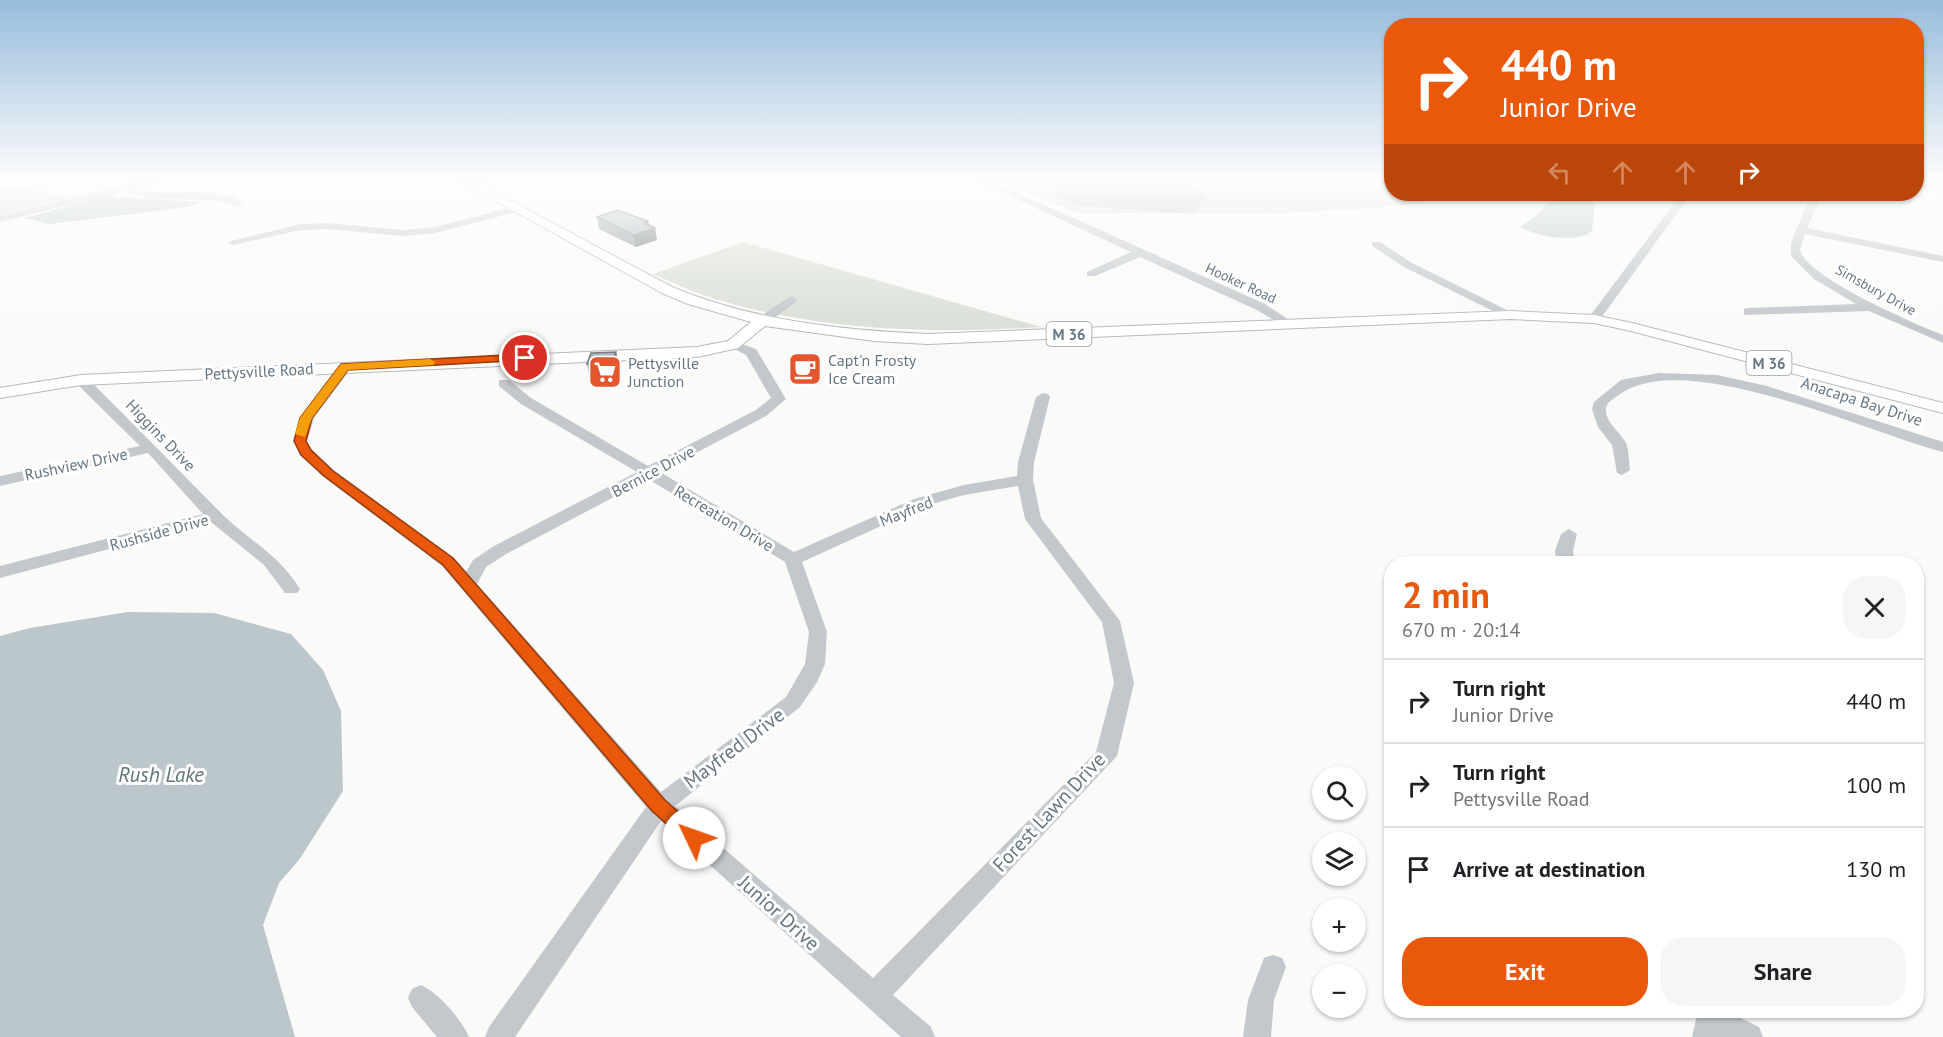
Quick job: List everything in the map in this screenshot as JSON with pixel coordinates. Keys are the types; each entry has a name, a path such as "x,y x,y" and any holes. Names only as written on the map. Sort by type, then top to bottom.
{"main road":[{"name":"M 36","path":"555,229 667,290 724,311 762,321 834,331 928,339 1511,315 1594,319 1943,408"},
{"name":"Pettysville Road","path":"0,393 81,380 697,352 733,345 762,321"}],"street":[{"path":"232,242 290,229"},
{"path":"364,229 403,233 437,229"},
{"name":"Hooker Road","path":"1087,229 1261,307 1289,324"},
{"path":"1594,319 1660,229"},
{"path":"1802,230 1943,259"},
{"name":"Simsbury Drive","path":"1802,230 1795,246 1797,258 1816,274 1871,307 1911,327 1943,339"},
{"path":"1376,244 1408,265 1511,315"},
{"path":"1091,274 1139,253"},
{"path":"762,321 791,300"},
{"path":"1748,312 1871,307"},
{"name":"Bernice Drive","path":"469,583 479,564 486,559 761,413 779,399 751,352 733,345"},
{"name":"Junior Drive","path":"345,367 306,418 300,441 306,452 328,473 448,562 469,583 658,806 921,1037"},
{"name":"Anacapa Bay Drive","path":"1622,470 1619,444 1605,428 1599,409 1608,395 1626,383 1659,377 1702,378 1759,388 1907,433 1943,447"},
{"name":"Higgins Drive","path":"81,380 151,448 214,516"},
{"name":"Recreation Drive","path":"504,382 526,401 792,559"},
{"name":"Forest Lawn Drive","path":"873,997 1107,756 1124,683 1111,621 1033,519 1025,480 1026,462 1043,397"},
{"name":"Rushview Drive","path":"0,481 151,448"},
{"name":"Mayfred","path":"792,559 819,550 906,508 972,486 1025,480"},
{"name":"Rushside Drive","path":"0,572 214,516 270,561 291,589"},
{"path":"1565,556 1569,534"},
{"name":"Mayfred Drive","path":"499,1037 658,806 793,702 810,682 817,664 820,631 792,559"},
{"path":"1257,1037 1261,1000 1273,967"},
{"path":"421,998 455,1037"},
{"path":"1709,1022 1749,1037"}],"shaded area":[{"path":"743,242 1041,327 917,330 834,324 752,309 705,296 653,274"}],"water":[{"path":"1524,229 1592,229 1585,235 1567,238 1556,238"},
{"name":"Rush Lake","path":"128,612 214,613 291,634 323,670 341,711 343,791 299,860 279,883 263,925 295,1037 0,1037 0,636 30,628"}],"building":[{"path":"622,229 651,229 633,235"},
{"path":"616,352 612,362 587,364 591,353"},
{"path":"809,355 813,363 798,365 795,357"}],"slow traffic":[{"path":"301,434 306,418 345,367 430,362"}],"place":[{"name":"Capt'n Frosty Ice Cream","path":"805,369"},
{"name":"Pettysville Junction","path":"605,372"}],"route":[{"path":"525,358 345,367 306,418 300,441 306,452 328,473 448,562 469,583 658,806 694,838"}]}
